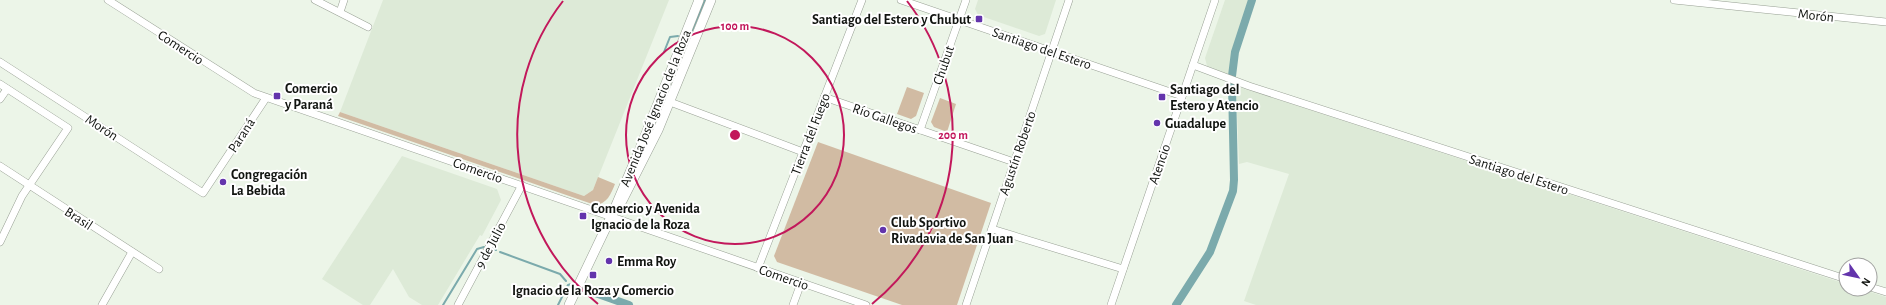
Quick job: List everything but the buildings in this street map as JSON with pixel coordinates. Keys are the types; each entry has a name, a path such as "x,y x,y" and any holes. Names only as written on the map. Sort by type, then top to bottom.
{"main road":[{"name":"Avenida José Ignacio de la Roza","path":"569,305 611,217 655,113 699,0"},
{"name":"Avenida José Ignacio de la Roza","path":"611,217 628,191 670,102 710,0"}],"street":[{"name":"Comercio","path":"108,0 254,93 266,98 522,185 866,305"},
{"path":"315,0 368,27"},
{"path":"340,12 344,0"},
{"name":"Tierra del Fuego","path":"758,268 862,0"},
{"name":"Santiago del Estero","path":"901,0 1182,96"},
{"name":"Chubut","path":"920,130 966,0"},
{"name":"Agustín Roberto","path":"966,305 1069,0"},
{"name":"Atencio","path":"1111,305 1215,0"},
{"name":"Morón","path":"1674,0 1886,22"},
{"name":"Morón","path":"0,62 204,193"},
{"name":"Santiago del Estero","path":"1193,65 1256,89 1838,276"},
{"name":"Morón","path":"0,84 68,128 29,186"},
{"path":"0,99 7,88"},
{"name":"Río Gallegos","path":"824,97 1014,162"},
{"name":"Paraná","path":"204,193 266,98"},
{"path":"670,102 803,152"},
{"name":"Brasil","path":"0,166 159,269"},
{"name":"9 de Julio","path":"458,305 522,185"},
{"path":"0,242 22,196 29,186"},
{"path":"992,228 1123,269"},
{"path":"102,305 132,252"},
{"path":"793,305 801,283"}],"shaded area":[{"path":"383,0 669,0 593,190 584,196 340,112"},
{"path":"703,0 706,0 684,51 684,50"},
{"path":"978,0 1056,0 1045,34 1039,36 978,15 975,9"},
{"path":"1225,0 1253,0 1235,59 1234,77 1207,66 1205,58"},
{"path":"1236,86 1838,281 1838,297 1878,297 1878,294 1886,297 1886,305 1256,305 1244,301 1289,174 1247,162 1239,164"},
{"path":"907,87 924,93 916,116 911,119 897,114"},
{"path":"940,98 956,104 947,132 934,127 931,122"},
{"path":"340,112 584,196 593,190 598,177 615,184 606,201 595,205 338,116"},
{"name":"Club Sportivo Rivadavia de San Juan","path":"818,142 991,203 957,305 902,305 777,262 774,256"},
{"path":"402,156 497,189 501,200 482,236 480,235 438,305 422,305 409,297 393,269 370,305 363,305 322,279"}],"waterway":[{"path":"689,38 705,0"},
{"path":"1232,76 1235,52 1252,0"},
{"path":"664,52 670,37 678,36"},
{"path":"1176,305 1210,252 1233,191 1232,85"},
{"path":"443,305 477,249 484,247"},
{"path":"500,252 560,274 566,281"},
{"path":"558,305 568,285 571,284"},
{"path":"584,289 629,305"}],"place":[{"name":"Santiago del Estero y Chubut","path":"979,19"},
{"name":"Comercio y Paraná","path":"277,96"},
{"name":"Santiago del Estero y Atencio","path":"1162,97"},
{"name":"Guadalupe","path":"1157,123"},
{"name":"Congregación La Bebida","path":"223,182"},
{"name":"Comercio y Avenida Ignacio de la Roza","path":"583,216"},
{"name":"Club Sportivo Rivadavia de San Juan","path":"883,230"},
{"name":"Emma Roy","path":"609,261"},
{"name":"Ignacio de la Roza y Comercio","path":"593,275"}]}
